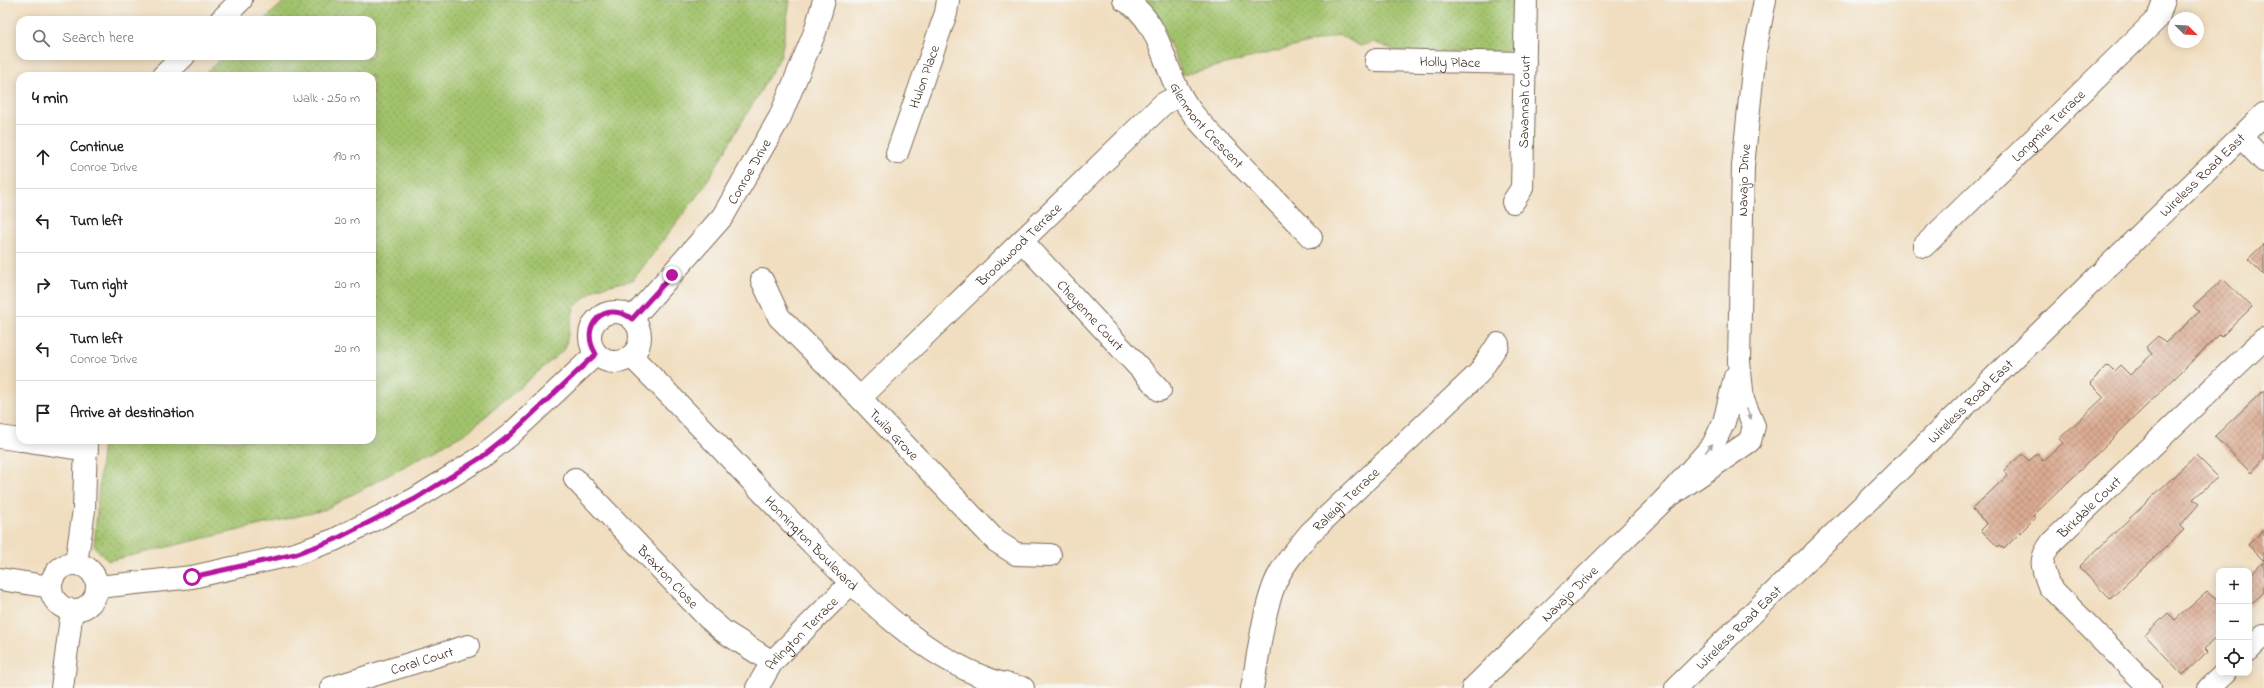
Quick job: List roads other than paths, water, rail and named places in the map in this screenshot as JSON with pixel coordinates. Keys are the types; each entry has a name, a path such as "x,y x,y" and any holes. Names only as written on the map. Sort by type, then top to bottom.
{"street":[{"path":"225,16 241,0"},
{"name":"Conroe Drive","path":"632,319 723,216 780,117 815,32 824,0"},
{"name":"Hulon Place","path":"897,153 946,13 948,0"},
{"name":"Glenmont Crescent","path":"1124,0 1142,12 1151,26 1180,95 1212,135 1311,237"},
{"name":"Savannah Court","path":"1513,202 1522,188 1526,0"},
{"name":"Navajo Drive","path":"1665,499 1750,440 1754,426 1743,400 1739,362 1743,166 1755,51 1766,0"},
{"name":"Longmire Terrace","path":"1924,246 2158,18 2164,0"},
{"path":"167,72 180,60"},
{"name":"Holly Place","path":"1376,60 1525,63"},
{"name":"Brookwood Terrace","path":"860,398 1163,104 1180,95"},
{"name":"Wireless Road East","path":"1676,688 2264,114"},
{"path":"2241,137 2264,161"},
{"name":"Cheyenne Court","path":"1022,241 1160,390"},
{"name":"Twila Grove","path":"762,280 779,317 860,398 996,541 1016,554 1050,555"},
{"path":"614,311 625,314 632,319 638,328 640,337 638,347 631,356 615,363 604,360 596,354 591,346 590,338 591,326 597,319 606,313 614,311"},
{"name":"Birkdale Court","path":"2150,688 2049,586 2042,569 2043,554 2052,542 2264,339"},
{"name":"Raleigh Terrace","path":"1252,688 1268,607 1275,583 1287,561 1310,533 1479,373 1498,344"},
{"path":"98,587 192,577 295,554 334,540 415,499 482,457 510,435 596,354"},
{"name":"Honnington Boulevard","path":"631,356 688,412 756,486 851,583 907,633 965,668 991,680 1023,688"},
{"name":"Navajo Drive","path":"1473,688 1665,499 1712,445 1724,422 1739,362"},
{"path":"0,437 16,439"},
{"path":"73,444 86,445 84,510 76,563"},
{"name":"Braxton Close","path":"575,479 707,617 723,631 772,662"},
{"path":"76,563 92,571 98,587 96,596 90,604 82,609 72,610 56,603 52,595 51,586 53,577 58,569 66,565 76,563"},
{"path":"0,579 51,586"},
{"name":"Arlington Terrace","path":"757,688 772,662 851,583"},
{"path":"62,688 72,610"},
{"path":"2252,647 2264,635"},
{"name":"Coral Court","path":"330,688 468,646"},
{"path":"2209,688 2222,676"}]}
